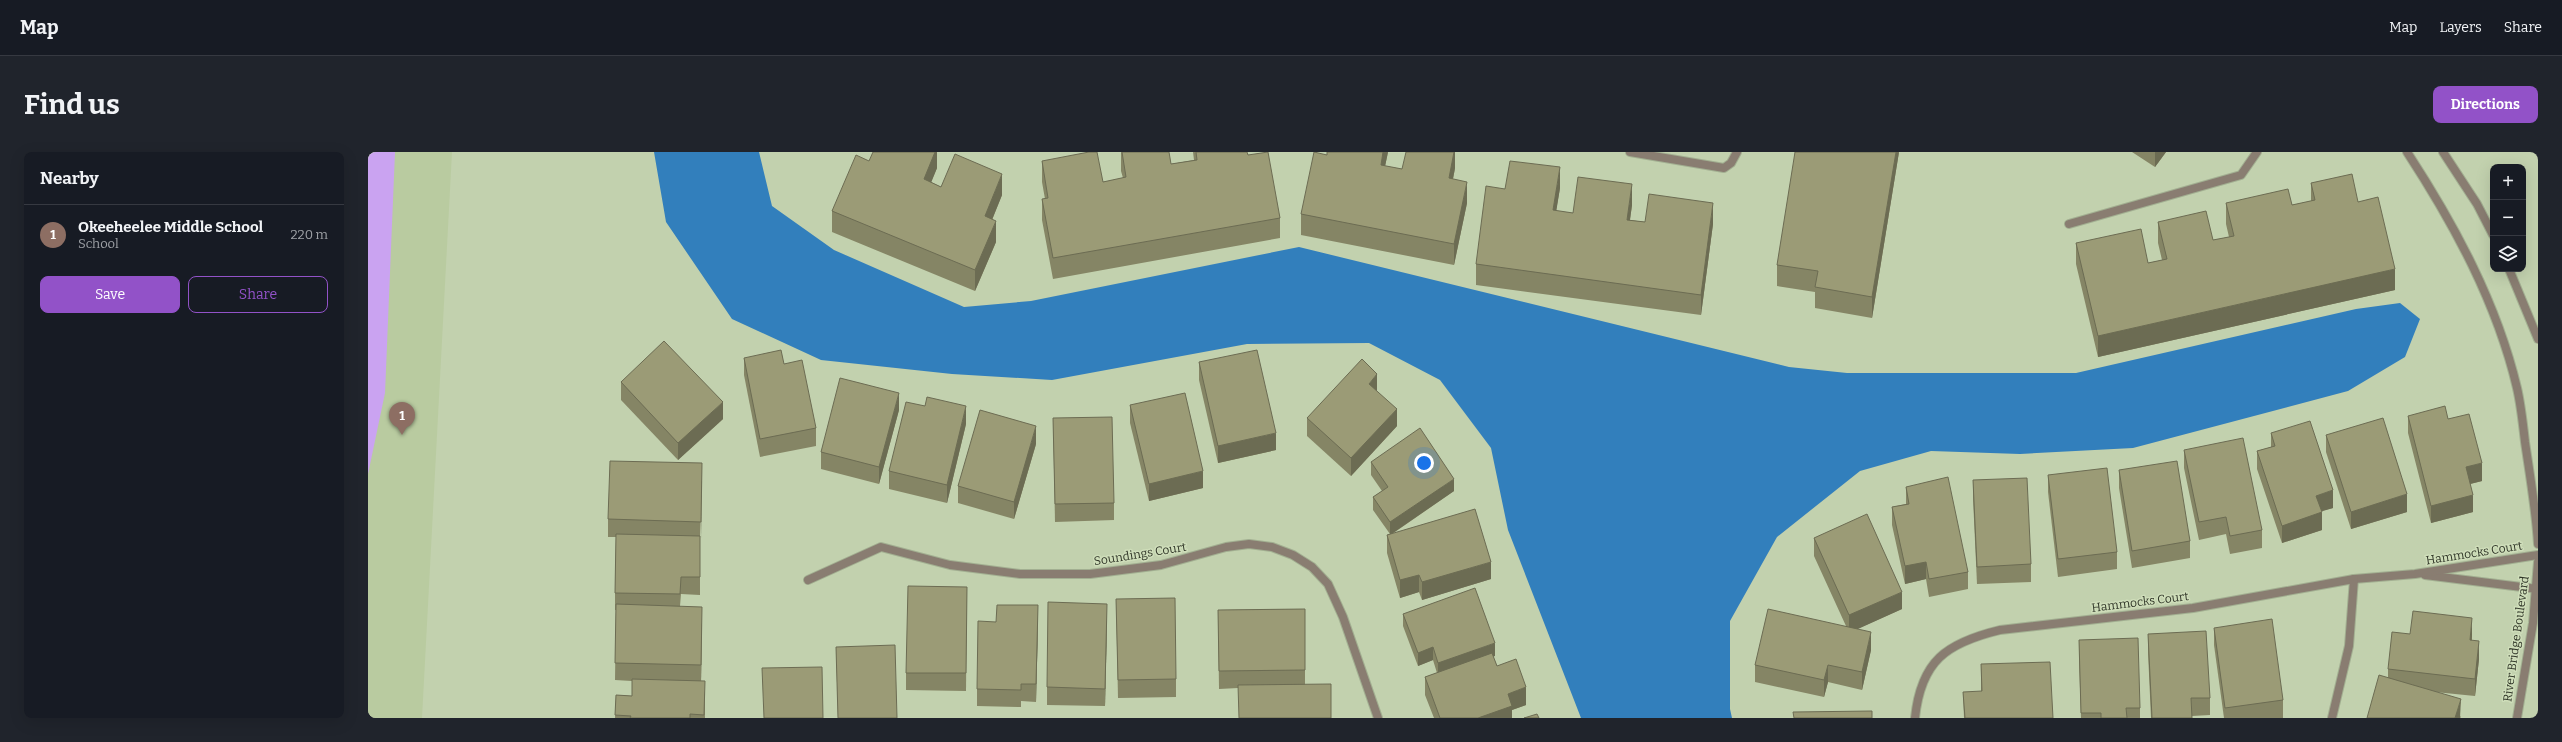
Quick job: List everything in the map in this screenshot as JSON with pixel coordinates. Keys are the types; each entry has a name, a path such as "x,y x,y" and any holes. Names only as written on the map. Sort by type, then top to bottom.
{"street":[{"path":"1630,152 1724,168 1731,163 1736,152"},
{"path":"2069,224 2241,176 2257,152"},
{"path":"2407,152 2442,204 2459,239 2498,329 2517,388 2537,517 2538,544"},
{"path":"2443,152 2477,204 2490,230"},
{"path":"2510,272 2538,339"},
{"name":"Soundings Court","path":"808,580 881,547 950,565 1020,574 1090,574 1160,565 1226,547 1249,544 1272,547 1293,555 1306,563 1328,584 1343,617 1378,718"},
{"name":"Hammocks Court","path":"1916,718 1918,694 1926,673 1938,658 1972,637 2000,630 2193,608 2354,579 2415,574 2538,555"},
{"name":"River Bridge Boulevard","path":"2517,718 2537,589 2538,562"},
{"name":"Hammocks Court","path":"2415,574 2537,589"},
{"path":"2332,718 2349,646 2354,579"}],"shaded area":[{"path":"368,152 452,152 422,718 368,718"},
{"path":"368,152 395,152 385,393 368,474"}],"water":[{"path":"654,152 759,152 772,206 834,250 964,307 1031,301 1299,247 1789,367 1847,373 2076,373 2356,309 2400,303 2420,319 2405,357 2348,391 2133,448 2020,454 1931,451 1860,471 1777,537 1730,621 1730,709 1732,718 1581,718 1508,530 1491,448 1440,380 1369,343 1247,344 1052,380 952,374 821,360 732,319 666,222"}],"building":[{"path":"873,152 935,152 924,179 941,187 955,154 1002,174 985,216 996,221 975,270 832,211 856,155 869,161"},
{"path":"1089,152 1097,152 1103,182 1126,177 1122,152 1169,152 1171,164 1197,160 1196,152 1247,152 1248,155 1268,152 1280,218 1053,258 1042,199 1048,198 1042,161"},
{"path":"1314,152 1327,155 1327,152 1383,152 1381,165 1402,169 1406,152 1454,152 1449,178 1467,182 1454,244 1301,214"},
{"path":"1795,152 1896,152 1872,297 1815,287 1818,271 1777,265"},
{"path":"1510,161 1560,167 1553,210 1573,213 1578,177 1632,184 1627,220 1645,222 1649,194 1713,203 1701,295 1476,264 1486,186 1505,189"},
{"path":"2352,174 2358,202 2378,197 2395,269 2098,336 2076,243 2141,229 2148,263 2167,259 2158,222 2206,211 2213,240 2234,236 2226,203 2288,189 2292,205 2315,200 2311,183"},
{"path":"664,341 723,402 678,443 621,382"},
{"path":"781,350 784,364 802,360 816,428 760,439 744,358"},
{"path":"1257,350 1276,433 1218,446 1199,362"},
{"path":"1362,359 1377,374 1369,384 1397,409 1351,458 1307,418"},
{"path":"840,378 899,393 879,467 821,452"},
{"path":"1185,393 1203,471 1149,484 1130,405"},
{"path":"927,397 966,406 947,485 889,471 906,402 925,406"},
{"path":"2445,406 2448,419 2469,414 2482,463 2466,467 2473,495 2431,506 2408,416"},
{"path":"980,410 1036,426 1014,502 958,486"},
{"path":"1112,417 1114,503 1055,504 1053,418"},
{"path":"2383,418 2407,494 2351,512 2326,435"},
{"path":"2310,421 2333,490 2316,496 2322,512 2282,526 2257,451 2275,446 2271,433"},
{"path":"1420,428 1454,479 1390,522 1373,497 1388,487 1371,462"},
{"path":"2243,438 2262,530 2230,536 2226,517 2199,522 2184,450"},
{"path":"610,461 702,463 701,522 608,519"},
{"path":"2177,461 2190,541 2132,551 2119,470"},
{"path":"2107,468 2117,552 2058,559 2048,475"},
{"path":"1948,477 1968,572 1929,579 1926,562 1905,566 1892,507 1909,504 1906,487"},
{"path":"2027,478 2031,564 1977,567 1973,480"},
{"path":"1475,509 1491,562 1422,582 1419,575 1400,580 1387,535"},
{"path":"1867,514 1902,592 1849,615 1814,538"},
{"path":"616,534 700,536 700,577 681,577 680,594 615,593"},
{"path":"908,586 967,587 966,673 906,673"},
{"path":"1475,588 1495,643 1438,663 1433,647 1418,653 1403,614"},
{"path":"1175,598 1176,679 1118,680 1116,599"},
{"path":"1048,602 1107,604 1105,689 1047,687"},
{"path":"616,604 702,607 701,665 615,663"},
{"path":"997,605 1038,605 1036,684 1021,684 1021,690 977,689 978,621 996,622"},
{"path":"1305,609 1305,670 1219,671 1218,610"},
{"path":"1768,609 1871,632 1862,672 1828,665 1824,680 1755,665"},
{"path":"2413,611 2472,618 2470,640 2479,641 2475,679 2388,669 2392,632 2410,634"},
{"path":"2272,619 2283,700 2225,708 2214,628"},
{"path":"2206,631 2210,698 2191,698 2192,718 2152,718 2148,634"},
{"path":"2138,638 2140,708 2126,708 2127,718 2101,718 2101,713 2081,713 2079,640"},
{"path":"895,645 897,718 838,718 836,647"},
{"path":"1492,653 1497,666 1516,659 1526,687 1508,694 1512,706 1478,718 1440,718 1425,677"},
{"path":"2050,662 2053,718 1965,718 1963,692 1982,691 1981,664"},
{"path":"822,667 823,718 764,718 762,668"},
{"path":"2379,675 2461,699 2455,718 2367,718"},
{"path":"632,679 705,681 704,715 690,714 690,718 630,718 631,716 615,715 616,695 632,696"},
{"path":"1331,684 1331,718 1239,718 1238,685"},
{"path":"1872,711 1872,718 1794,718 1793,712"},
{"path":"1537,714 1539,718 1524,718"}],"place":[{"name":"Okeeheelee Middle School","path":"402,435"}]}
